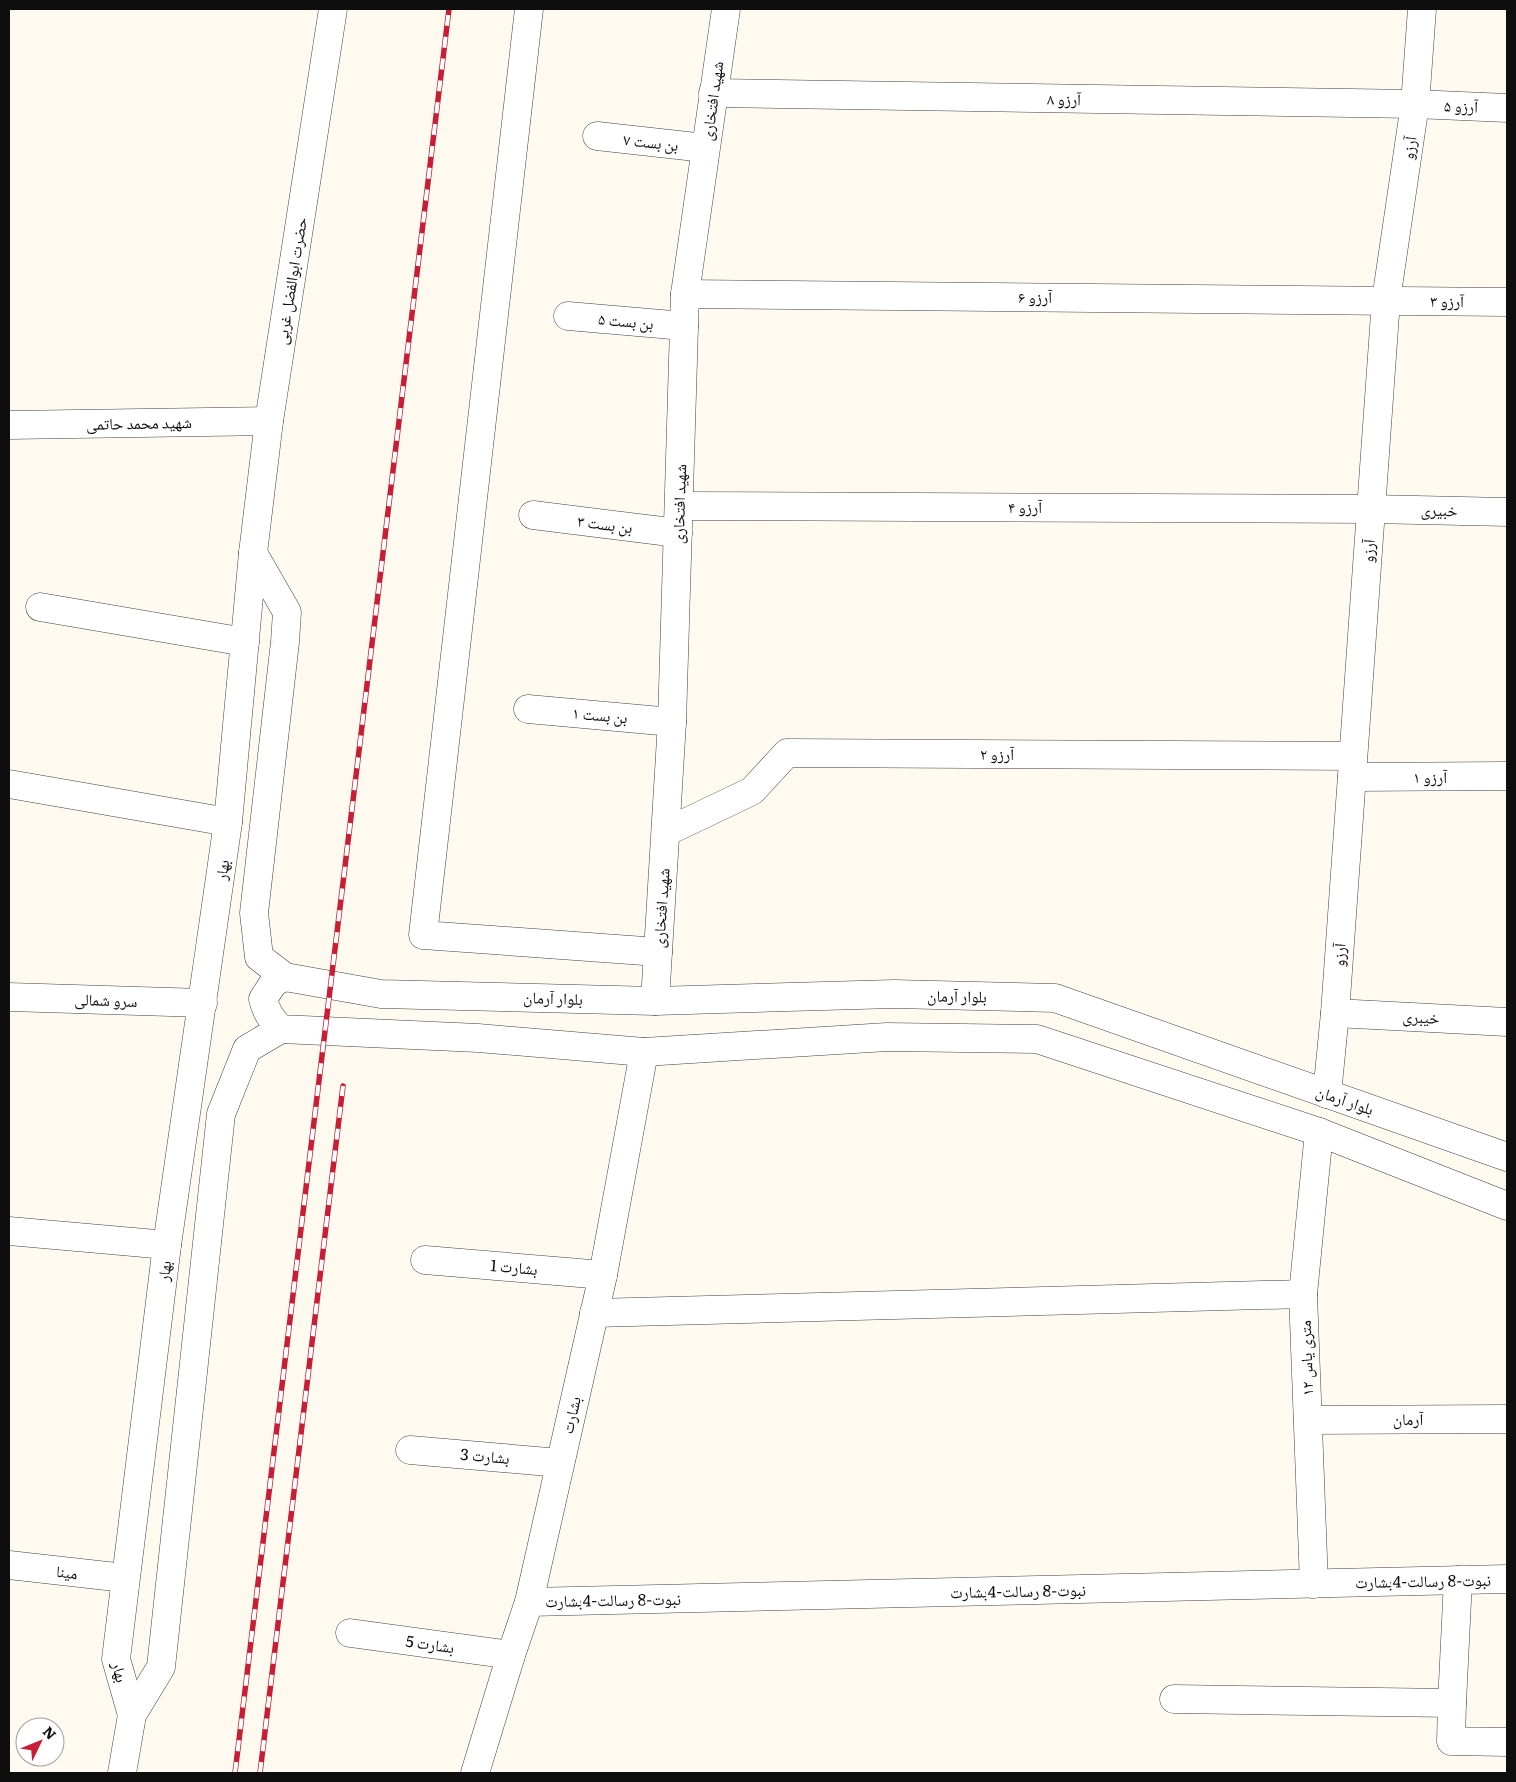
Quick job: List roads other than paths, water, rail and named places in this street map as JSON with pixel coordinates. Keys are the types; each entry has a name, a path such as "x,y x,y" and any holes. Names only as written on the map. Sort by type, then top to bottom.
{"street":[{"name":"حضرت ابوالفضل غربی","path":"253,553 269,421 333,9"},
{"path":"528,9 424,935 658,952"},
{"name":"شهید افتخاری","path":"655,1001 672,722 684,294 726,9"},
{"name":"آرزو","path":"1327,1094 1335,1013 1386,300 1415,104 1422,9"},
{"name":"آرزو ۸","path":"713,93 1415,104"},
{"name":"آرزو ۵","path":"1415,104 1507,108"},
{"name":"بن بست ۷","path":"597,136 705,148"},
{"name":"آرزو ۶","path":"684,294 1386,300"},
{"name":"آرزو ۳","path":"1386,300 1507,302"},
{"name":"بن بست ۵","path":"568,316 684,326"},
{"name":"شهید محمد حاتمی","path":"9,425 269,421"},
{"name":"آرزو ۴","path":"679,506 1371,509"},
{"name":"خبیری","path":"1371,509 1507,512"},
{"name":"بن بست ۳","path":"533,515 678,533"},
{"path":"253,553 287,612 254,912 259,957 285,977 274,982 262,999 271,1019 281,1029 478,1038 644,1052 887,1037 1037,1039 1319,1132 1507,1206"},
{"name":"بهار","path":"132,1716 116,1659 167,1245 228,822 253,553"},
{"path":"40,607 245,642"},
{"name":"بن بست ۱","path":"528,709 672,722"},
{"name":"آرزو ۲","path":"666,832 752,790 787,754 1353,767"},
{"name":"آرزو ۱","path":"1353,767 1507,776"},
{"path":"9,784 228,822"},
{"name":"بلوار آرمان","path":"285,977 381,994 655,1001 894,994 1055,998 1507,1157"},
{"name":"سرو شمالی","path":"9,997 203,1004"},
{"name":"خیبری","path":"1335,1013 1507,1022"},
{"name":"بهار","path":"132,1716 161,1667 221,1114 247,1050 281,1029"},
{"name":"بشارت","path":"475,1773 529,1602 603,1274 644,1052"},
{"name":"۱۲ متری یاس","path":"1314,1584 1303,1294 1319,1132"},
{"path":"9,1231 167,1245"},
{"name":"بشارت 1","path":"425,1260 603,1274"},
{"path":"594,1313 1303,1294"},
{"name":"آرمان","path":"1308,1420 1507,1418"},
{"name":"بشارت 3","path":"410,1450 560,1463"},
{"name":"مینا","path":"9,1565 125,1578"},
{"name":"نبوت-8 رسالت-4بشارت","path":"529,1602 1507,1579"},
{"path":"1458,1580 1451,1741 1507,1742"},
{"name":"بشارت 5","path":"350,1633 511,1655"},
{"path":"1174,1699 1452,1703"},
{"path":"122,1773 132,1716"}],"railway":[{"path":"235,1773 449,9"},
{"path":"260,1773 343,1086"}]}
